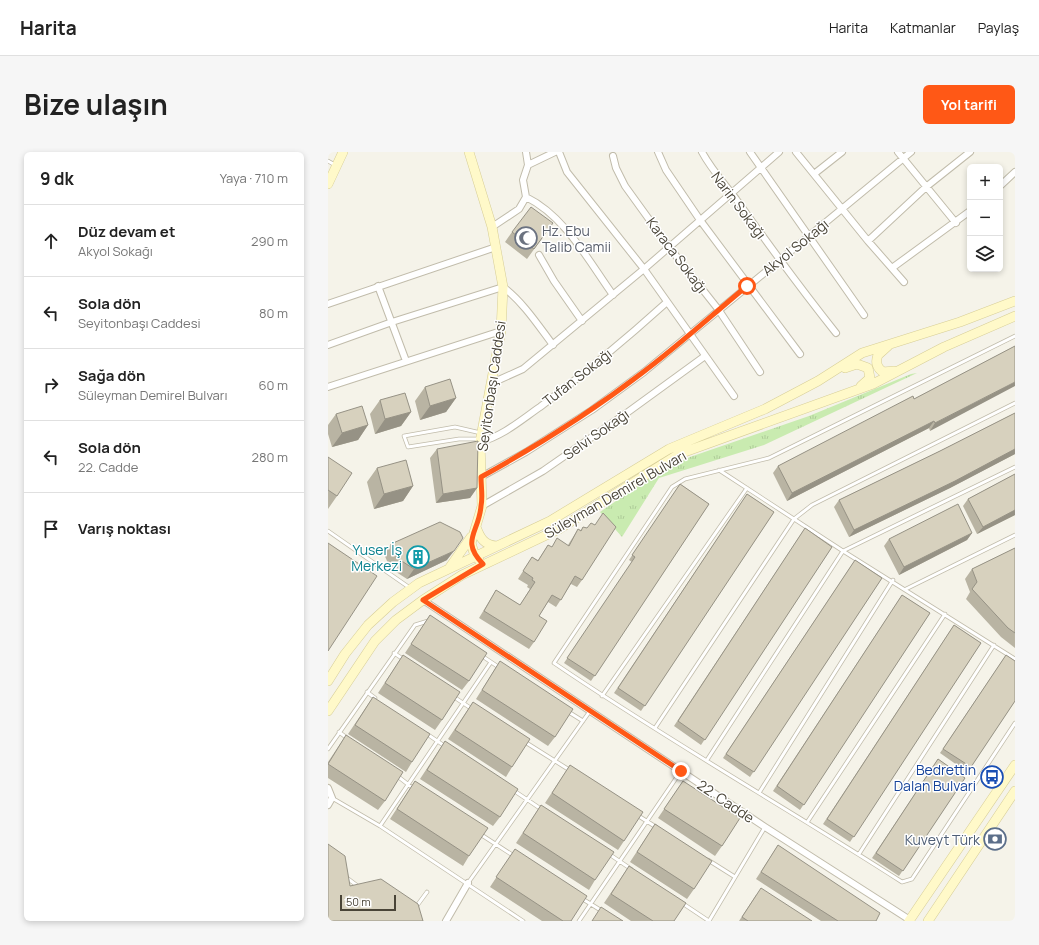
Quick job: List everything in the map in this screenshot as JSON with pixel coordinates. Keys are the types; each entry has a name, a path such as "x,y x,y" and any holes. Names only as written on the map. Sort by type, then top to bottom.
{"main road":[{"path":"328,184 332,164 343,152"},
{"name":"Seyitonbaşı Caddesi","path":"469,152 492,226 503,287 501,330 481,438 482,506 471,543 475,556"},
{"name":"Süleyman Demirel Bulvarı","path":"328,681 345,654 368,625 393,602 419,583 550,521 681,443 765,408 835,372 855,357 898,341 960,322 1015,301"},
{"name":"Süleyman Demirel Bulvarı","path":"328,711 375,641 396,620 423,600 483,564 559,529 679,454 874,384 944,347 1015,316"},
{"path":"898,341 881,351 878,355 877,366 880,370 887,373 907,366"},
{"path":"835,372 858,364 868,368 870,374 868,381 843,394"},
{"path":"476,527 480,538 483,541 490,546 497,546"},
{"name":"Seyitonbaşı Caddesi","path":"449,568 476,527"},
{"path":"475,556 483,564"},
{"path":"910,921 1015,765"},
{"path":"928,921 1015,792"}],"street":[{"path":"492,226 519,209 526,197 523,180 528,165 526,152"},
{"path":"528,165 555,152"},
{"path":"559,152 567,172 644,269 734,396"},
{"path":"658,152 666,170 700,220 747,286 800,354"},
{"name":"Narin Sokağı","path":"702,152 710,167 732,193 779,259 836,333"},
{"path":"750,152 864,315"},
{"path":"492,383 523,369 553,345 644,269 779,152"},
{"path":"796,152 841,209 904,282"},
{"path":"814,174 842,152"},
{"path":"898,152 956,223"},
{"name":"Akyol Sokağı","path":"481,477 526,452 592,410 644,372 779,259 911,152"},
{"path":"868,241 926,187 970,152"},
{"name":"Karaca Sokağı","path":"613,156 616,168 625,186 669,247 718,310 760,372"},
{"path":"1003,183 1015,172"},
{"path":"526,197 541,204 562,225 613,295"},
{"path":"892,268 967,214"},
{"path":"328,304 496,247"},
{"path":"539,255 554,281 582,321"},
{"path":"378,286 406,361"},
{"path":"328,345 392,322 503,287 512,293 553,345"},
{"name":"Tufan Sokağı","path":"481,438 496,437 560,392 627,338 667,302"},
{"path":"328,387 501,330"},
{"name":"Selvi Sokağı","path":"482,506 543,471 706,356"},
{"name":"22. Cadde","path":"423,600 765,827 910,921"},
{"path":"328,788 329,803"},
{"path":"446,921 468,883"}],"lane":[{"path":"1015,336 769,458 685,479 672,487 554,663 602,696 759,793 808,821 902,882 912,879 1015,723"},
{"path":"655,728 794,519 812,505 1015,403"},
{"path":"455,427 481,438 459,439 408,447 404,436 455,427"},
{"path":"707,760 843,551 1015,467"},
{"path":"719,470 843,551 893,580 1015,659"},
{"path":"602,696 747,488"},
{"path":"328,531 411,589"},
{"path":"906,589 1015,535"},
{"path":"759,793 893,580"},
{"path":"808,821 945,614"},
{"path":"328,749 414,625 427,620 434,624"},
{"path":"859,854 994,645"},
{"path":"394,653 407,662"},
{"path":"478,653 504,670"},
{"path":"380,826 491,662"},
{"path":"367,692 380,701"},
{"path":"450,694 476,711"},
{"path":"563,709 583,721"},
{"path":"468,883 590,711"},
{"path":"339,732 351,741"},
{"path":"424,732 450,749"},
{"path":"522,740 574,773"},
{"path":"389,770 420,793"},
{"path":"579,921 681,771"},
{"path":"508,787 547,812"},
{"path":"329,803 380,826 468,883 523,921"},
{"path":"633,813 659,829"},
{"path":"677,900 709,921 765,827"},
{"path":"476,831 520,860"},
{"path":"606,852 632,870"},
{"path":"703,857 735,877"},
{"path":"341,874 360,888"},
{"path":"412,911 427,892"},
{"path":"578,896 604,912"}],"green space":[{"path":"917,373 764,445 659,478 622,537 600,512 651,477 690,457 809,416 911,374"}],"building":[{"name":"Hz. Ebu Talib Camii","path":"531,207 553,223 534,249 512,232"},
{"path":"1015,346 1015,382 792,493 778,466 913,396 914,399"},
{"path":"450,379 456,398 430,406 425,387"},
{"path":"405,393 411,412 385,419 380,400"},
{"path":"362,406 368,425 342,433 336,414"},
{"path":"1015,413 1015,449 955,481 854,530 839,500"},
{"path":"478,441 477,488 443,494 437,449"},
{"path":"328,457 352,473 337,496 328,490"},
{"path":"406,460 413,486 384,494 377,468"},
{"path":"1015,474 1015,510 983,527 968,499"},
{"path":"680,484 709,504 595,676 567,658 635,557 632,555"},
{"path":"747,494 774,512 645,706 618,688"},
{"path":"958,504 972,533 904,567 889,539"},
{"path":"603,513 616,527 582,580 575,576 561,600 552,595 539,616 547,621 534,642 484,611 496,590 520,605 535,582 532,580 533,578 523,571 532,557 538,561 548,545 552,547 557,538 569,546 578,529 581,531 583,527 587,528 591,523 595,525"},
{"name":"Yuser İş Merkezi","path":"440,522 460,532 463,538 454,551 414,569 397,558 391,544"},
{"path":"805,528 832,547 705,740 678,721"},
{"path":"328,543 377,576 328,651"},
{"path":"1015,548 1015,633 1008,628 972,589 977,582 972,569"},
{"path":"855,560 882,578 754,772 726,754"},
{"path":"902,595 930,613 804,805 777,786"},
{"path":"430,615 487,653 469,681 411,644"},
{"path":"954,625 981,643 854,837 827,819"},
{"path":"403,655 460,692 442,720 385,683"},
{"path":"1006,655 1015,661 1015,701 971,767 943,749"},
{"path":"500,661 573,709 555,737 482,690"},
{"path":"373,697 430,734 412,762 355,725"},
{"path":"473,702 530,739 512,767 455,730"},
{"path":"346,735 403,772 385,801 328,764"},
{"path":"445,741 518,789 500,817 427,770"},
{"path":"938,759 965,778 903,871 876,853"},
{"path":"570,765 643,812 624,841 552,793"},
{"path":"415,781 488,828 469,856 397,809"},
{"path":"683,781 740,818 722,846 664,809"},
{"path":"541,805 614,852 595,880 523,833"},
{"path":"655,824 712,861 694,889 637,852"},
{"path":"328,844 345,856 350,886 381,879 418,904 423,921 328,921"},
{"path":"778,845 880,913 876,921 838,921 761,872"},
{"path":"515,849 587,896 571,921 563,921 496,877"},
{"path":"629,866 686,903 674,921 653,921 611,894"},
{"path":"761,888 812,921 748,921 742,917"},
{"path":"601,907 623,921 592,921"}],"place":[{"name":"Hz. Ebu Talib Camii","path":"526,238"},
{"name":"Yuser İş Merkezi","path":"418,557"},
{"name":"Bedrettin Dalan Bulvari","path":"992,777"},
{"name":"Kuveyt Türk","path":"995,839"}],"route":[{"path":"681,771 423,600 462,575 483,564 475,556 471,543 482,506 481,477 526,452 592,410 644,372 747,286"}]}
